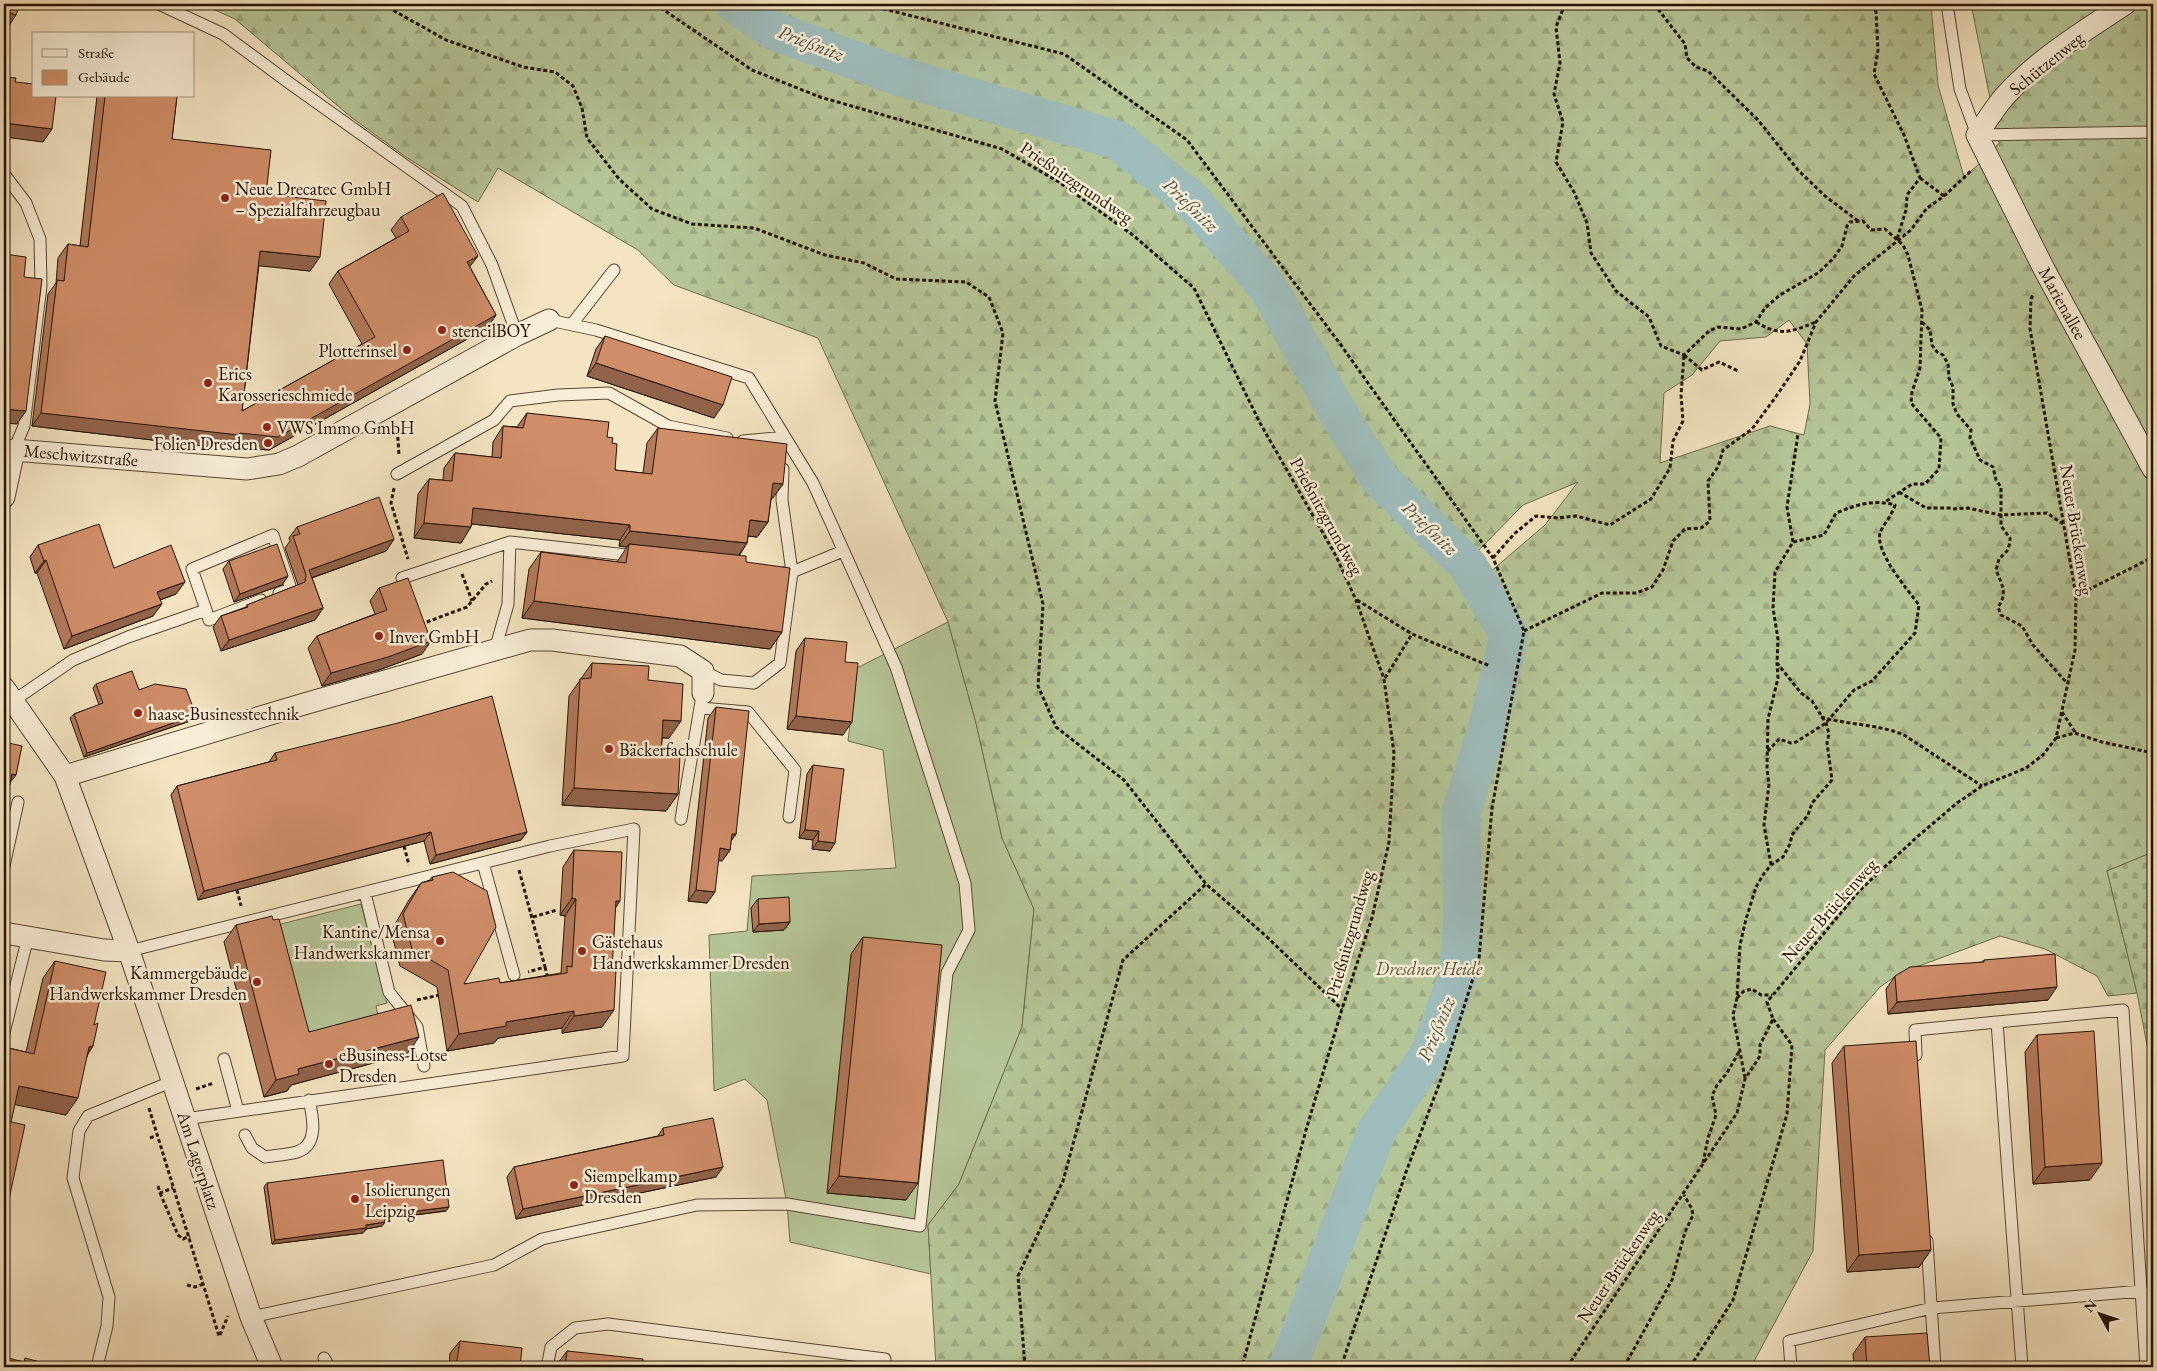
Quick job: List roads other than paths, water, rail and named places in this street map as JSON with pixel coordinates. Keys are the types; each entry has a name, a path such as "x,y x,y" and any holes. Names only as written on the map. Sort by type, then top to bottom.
{"street":[{"name":"Schützenweg","path":"1977,135 2003,98 2024,77 2054,53 2125,4"},
{"name":"Marienallee","path":"1977,135 2044,269 2153,469"},
{"name":"Meschwitzstraße","path":"4,497 9,449 246,469 271,466 298,456 517,335 549,320"},
{"path":"65,776 294,707 530,640 552,640 680,656 703,670 702,701"},
{"name":"Am Lagerplatz","path":"8,694 65,776 129,951 251,1317 272,1367"},
{"path":"4,933 104,950 129,951"}],"lane":[{"path":"159,4 223,34 462,206 492,265 517,335"},
{"path":"1947,4 1960,89 1977,135 2153,132"},
{"path":"4,174 26,203 40,239 42,286 24,426 9,449"},
{"path":"572,324 614,270"},
{"path":"251,1317 494,1265 542,1238 697,1205 787,1204 920,1226 947,973 969,930 965,883 896,668 813,484 749,378 572,324 549,320"},
{"path":"396,474 494,420 510,401 558,395 610,394 668,426 746,442 784,437"},
{"path":"703,670 721,680 754,683 780,663 792,572 782,500 784,437"},
{"path":"273,535 291,589 209,620 206,610 192,569 273,535"},
{"path":"402,578 510,542 646,557"},
{"path":"495,650 508,604 510,542"},
{"path":"772,570 792,572 843,551"},
{"path":"8,694 73,660 128,637 206,610"},
{"path":"681,818 702,701 748,712 794,770 789,817"},
{"path":"4,866 18,802"},
{"path":"129,951 550,846 634,829 623,1056 185,1118"},
{"path":"483,863 514,976"},
{"path":"365,893 389,992 417,1027 424,1066"},
{"path":"4,1033 5,1020 28,937"},
{"path":"1917,1070 1915,1030 2124,1010 2146,1367"},
{"path":"1998,1022 2022,1367"},
{"path":"224,1059 238,1111"},
{"path":"97,1367 107,1326 109,1297 73,1178 79,1131 88,1116 175,1088"},
{"path":"245,1135 252,1148 265,1156 299,1152 311,1140 315,1121 309,1100"},
{"path":"1927,1229 1935,1367"},
{"path":"1791,1367 1789,1341 1932,1308 2142,1291"},
{"path":"548,1367 551,1347 575,1328 608,1324 885,1359 884,1367"}],"waterway":[{"name":"Prießnitz","path":"735,4 774,31 892,74 1117,140 1192,201 1269,289 1339,415 1379,478 1468,566 1509,635 1490,719 1461,813 1463,919 1458,975 1430,1053 1376,1132 1288,1367"}],"place":[{"name":"Neue Drecatec GmbH – Spezialfahrzeugbau","path":"225,198"},
{"name":"stencilBOY","path":"442,330"},
{"name":"Plotterinsel","path":"407,350"},
{"name":"Erics Karosserieschmiede","path":"208,383"},
{"name":"VWS Immo GmbH","path":"267,427"},
{"name":"Folien Dresden","path":"268,443"},
{"name":"Inver GmbH","path":"379,636"},
{"name":"haase-Businesstechnik","path":"138,713"},
{"name":"Bäckerfachschule","path":"609,749"},
{"name":"Kantine/Mensa Handwerkskammer","path":"440,941"},
{"name":"Gästehaus Handwerkskammer Dresden","path":"582,951"},
{"name":"Kammergebäude Handwerkskammer Dresden","path":"257,982"},
{"name":"eBusiness-Lotse Dresden","path":"329,1064"},
{"name":"Siempelkamp Dresden","path":"574,1185"},
{"name":"Isolierungen Leipzig","path":"355,1199"}],"park label":[{"name":"Dresdner Heide","path":"1429,968"}]}
